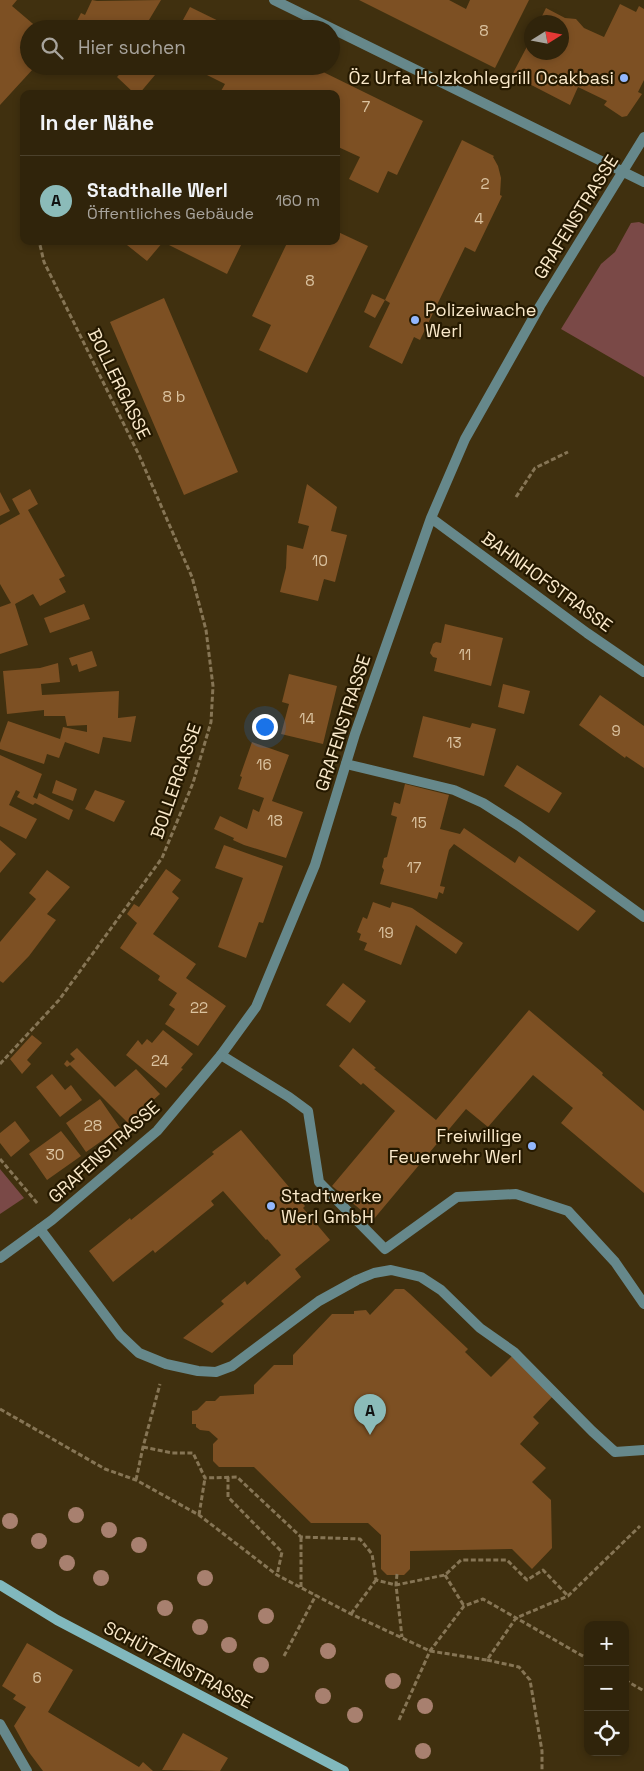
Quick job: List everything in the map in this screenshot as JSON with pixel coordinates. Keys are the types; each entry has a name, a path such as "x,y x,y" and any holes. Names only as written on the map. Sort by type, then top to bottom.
{"main road":[{"name":"SCHÜTZENSTRASSE","path":"0,1585 57,1620 344,1771"}],"street":[{"path":"274,0 314,20"},
{"path":"340,33 644,182"},
{"name":"GRAFENSTRASSE","path":"0,1258 52,1220 157,1131 221,1055 256,1007 315,864 346,764 431,518 470,431 540,306 644,137"},
{"name":"BAHNHOFSTRASSE","path":"431,518 587,633 644,672"},
{"path":"346,764 454,790 483,803 527,831 644,917"},
{"path":"221,1055 289,1096 308,1111 319,1182 385,1249 457,1196 516,1194 568,1211 615,1262 644,1304"},
{"path":"40,1229 120,1335 139,1353 166,1364 198,1371 216,1372 232,1366 319,1301 357,1280 374,1273 391,1270 421,1277 441,1290 480,1328 514,1352 615,1452 644,1450"},
{"path":"0,1724 27,1771"}],"path":[{"name":"BOLLERGASSE","path":"0,1064 59,1000 162,858 193,783 212,722 213,686 206,630 192,577 139,455 44,262 40,245"},
{"path":"516,497 535,468 568,452"},
{"path":"0,1159 52,1220"},
{"path":"136,1480 166,1364"},
{"path":"0,1409 104,1469 136,1480 199,1515 277,1575 351,1614 430,1651 487,1660 519,1668 530,1680 542,1751 542,1771"},
{"path":"143,1447 172,1453 193,1453 205,1478 199,1515"},
{"path":"228,1477 228,1497 282,1552 277,1575"},
{"path":"205,1478 237,1477 301,1537 360,1539 372,1554 376,1580 351,1614"},
{"path":"487,1660 516,1618 568,1596 640,1526"},
{"path":"301,1537 301,1587"},
{"path":"376,1580 396,1585 445,1575 461,1560 507,1560 527,1580 543,1570 568,1596"},
{"path":"397,1574 396,1585 402,1637"},
{"path":"445,1575 464,1606"},
{"path":"284,1656 316,1595"},
{"path":"399,1720 430,1651 464,1606 483,1600 584,1657"},
{"path":"629,1682 644,1691"}],"shaded area":[{"path":"639,222 644,224 644,377 561,329 601,264 615,252 631,223"},
{"path":"0,1169 24,1198 0,1214"}],"building":[{"path":"0,0 17,0 12,6 28,20 20,20 20,75 28,75 0,105"},
{"path":"92,0 161,0 149,20 78,20 81,13 85,15"},
{"path":"359,0 449,0 466,9 470,0 529,0 495,68"},
{"path":"620,4 636,12 639,6 644,9 644,80 638,92 642,94 627,116 622,117 604,105 607,101 578,87 570,105 512,75 524,52 524,60 569,60 569,18 576,19 584,28 604,37"},
{"path":"190,7 217,20 183,20"},
{"path":"546,8 559,15 542,15"},
{"path":"119,75 155,75 142,90 131,90 117,77"},
{"path":"207,75 329,75 423,121 397,175 388,171 378,193 349,179 360,157 340,148 340,90 222,90 225,84"},
{"path":"462,140 494,156 501,178 500,195 502,196 475,252 465,247 420,340 414,337 402,364 369,347 390,303 385,300"},
{"path":"340,233 368,246 307,373 259,350 271,325 252,316 286,245 340,245"},
{"path":"127,245 160,245 147,261"},
{"path":"169,245 241,245 227,274"},
{"path":"372,294 385,300 375,318 364,312"},
{"path":"164,298 238,472 184,495 110,322"},
{"path":"307,484 337,507 331,531 347,535 335,582 324,579 318,601 280,592 286,568 287,545 303,549 309,526 298,523"},
{"path":"30,489 38,504 28,510 65,576 59,579 66,592 40,606 33,594 15,604 28,645 0,654 0,607 11,603 0,584 0,525 20,514 12,499"},
{"path":"0,492 10,511 0,516"},
{"path":"84,604 90,619 50,633 44,618"},
{"path":"445,624 503,638 491,686 434,671 437,658 433,657 430,653 433,644 436,642 441,643"},
{"path":"92,651 97,666 79,672 77,664 72,666 69,658"},
{"path":"58,663 60,682 41,684 42,695 119,691 118,718 136,716 131,742 103,737 99,754 65,742 59,758 47,754 44,764 0,749 0,743 8,721 60,739 63,727 87,732 87,725 67,726 65,716 44,716 44,710 7,714 3,671 40,668"},
{"path":"289,674 337,686 323,744 281,734 289,704 282,702"},
{"path":"503,684 530,691 524,714 498,707"},
{"path":"600,695 644,726 644,768 626,756 625,758 579,725"},
{"path":"423,716 470,728 472,723 496,729 484,776 413,757"},
{"path":"252,742 289,755 272,801 303,812 286,858 244,845 214,829 220,816 247,829 253,809 259,812 264,798 238,789 242,777 240,776"},
{"path":"0,755 42,774 33,797 37,799 39,793 73,810 69,820 35,803 33,805 17,797 20,792 16,790 9,805 37,819 26,839 0,826"},
{"path":"517,765 562,793 549,813 504,786"},
{"path":"56,780 77,789 73,801 52,793"},
{"path":"405,784 449,795 440,829 460,834 464,828 515,863 519,856 596,911 578,931 454,844 449,850 440,886 445,887 443,894 439,892 437,899 380,884 384,870 382,867 384,858 387,857 397,817 391,815 394,802 400,804"},
{"path":"95,790 125,801 114,822 85,809"},
{"path":"0,840 16,854 0,873"},
{"path":"224,845 283,866 263,923 259,922 246,958 218,947 243,878 215,868"},
{"path":"166,869 181,880 172,892 179,898 153,934 196,964 186,978 226,1006 198,1046 165,1024 175,1009 169,1005 177,993 158,980 160,976 120,948 137,923 127,914 134,904 139,907"},
{"path":"47,870 70,887 47,914 56,920 29,956 3,983 0,981 0,942 36,899 29,893"},
{"path":"373,902 390,908 392,902 412,908 463,943 456,954 416,925 401,965 364,950 367,943 359,940 361,934 357,932 363,917 367,919"},
{"path":"343,983 366,1001 350,1023 326,1005"},
{"path":"529,1010 644,1111 644,1193 561,1123 573,1108 533,1075 488,1127 466,1109 373,1220 332,1186 395,1111 363,1083 361,1085 339,1066 353,1048 376,1068 374,1069 436,1120"},
{"path":"163,1030 193,1054 166,1088 126,1055 138,1040 142,1045 147,1039 152,1043"},
{"path":"32,1035 42,1043 27,1060 31,1064 22,1074 10,1059"},
{"path":"77,1048 115,1087 136,1069 160,1094 128,1123 70,1065 67,1067 64,1064 67,1060 70,1063 75,1059 70,1054"},
{"path":"52,1074 65,1090 71,1085 82,1100 60,1117 36,1087"},
{"path":"100,1099 120,1128 86,1152 66,1123"},
{"path":"15,1121 30,1141 11,1157 0,1143 0,1133"},
{"name":"Stadtwerke Werl GmbH","path":"241,1130 305,1206 303,1208 330,1240 295,1269 301,1277 212,1353 183,1338 224,1304 221,1301 245,1281 247,1285 281,1255 223,1191 211,1201 214,1205 155,1253 153,1250 113,1282 89,1251 214,1154 212,1152"},
{"path":"61,1131 81,1156 47,1180 29,1154"},
{"path":"395,1289 404,1289 410,1294 468,1349 465,1352 491,1377 512,1356 553,1396 533,1417 539,1423 520,1444 546,1468 532,1482 551,1500 552,1548 532,1569 512,1549 410,1551 410,1569 404,1575 387,1575 381,1569 381,1535 368,1523 311,1523 254,1467 219,1467 213,1461 213,1444 218,1439 209,1431 200,1430 196,1427 196,1424 192,1424 192,1411 197,1410 206,1401 215,1401 220,1396 254,1394 254,1385 274,1365 293,1365 293,1355 332,1314 354,1314 354,1311 366,1310 370,1315"},
{"path":"27,1643 73,1670 48,1712 139,1767 143,1762 153,1771 43,1771 28,1751 14,1726 26,1707 13,1699 16,1695 2,1686"},
{"path":"183,1733 228,1758 220,1771 162,1770"}],"place":[{"name":"Öz Urfa Holzkohlegrill Ocakbasi","path":"624,78"},
{"name":"Polizeiwache Werl","path":"415,320"},
{"name":"Freiwillige Feuerwehr Werl","path":"532,1146"},
{"name":"Stadtwerke Werl GmbH","path":"271,1206"},
{"name":"Stadthalle Werl","path":"370,1435"}]}
